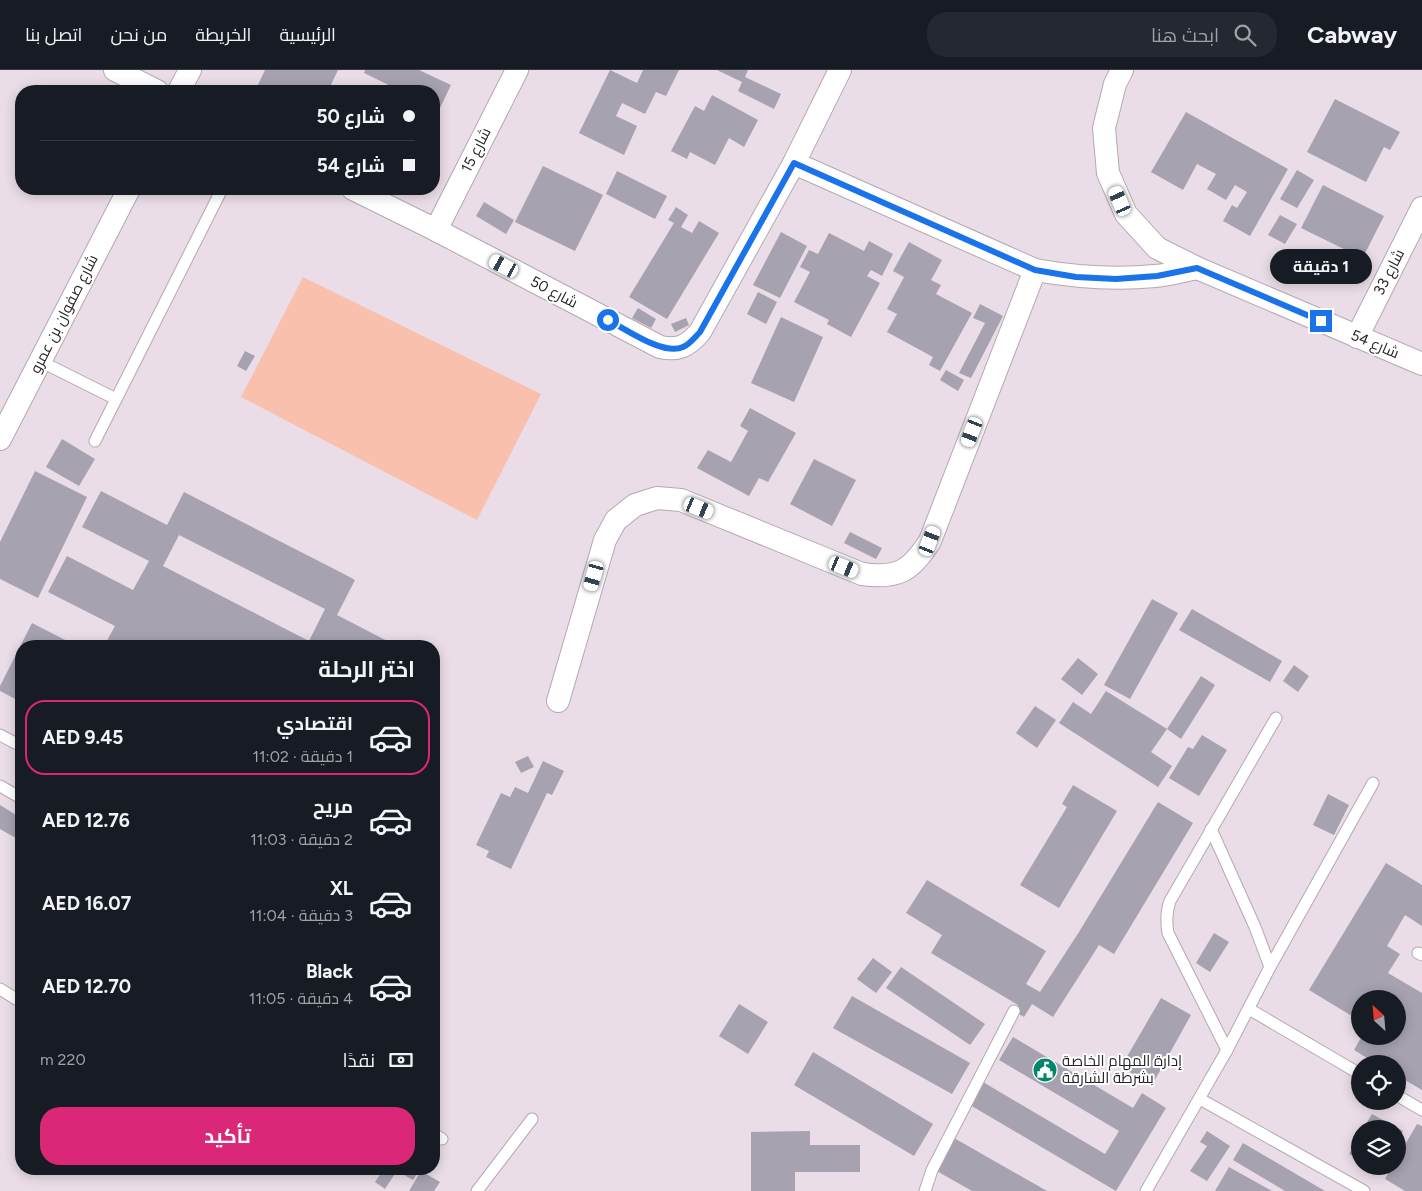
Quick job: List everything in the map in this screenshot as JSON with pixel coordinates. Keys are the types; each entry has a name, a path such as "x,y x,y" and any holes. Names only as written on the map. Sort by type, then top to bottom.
{"street":[{"path":"115,70 145,85"},
{"path":"182,85 190,70"},
{"name":"شارع 15","path":"436,230 517,70"},
{"path":"840,70 794,163 1035,270 1076,277 1116,279 1157,276 1197,268"},
{"name":"شارع 54","path":"1122,70 1115,84 1104,128 1108,174 1126,214 1157,248 1197,268 1422,364"},
{"name":"شارع 50","path":"364,195 436,230 660,347 670,349 682,347 700,332 794,163"},
{"name":"شارع صفوان بن عمرو","path":"0,440 126,195"},
{"name":"شارع 33","path":"1357,336 1422,208"},
{"path":"558,701 605,540 616,520 635,505 657,498 681,500 862,574 882,577 902,571 919,558 930,541 1035,270"}],"lane":[{"path":"95,441 219,195"},
{"path":"40,362 116,399"},
{"path":"1227,1050 1168,933 1167,912 1170,901 1276,718"},
{"path":"0,735 15,743"},
{"path":"1146,1191 1227,1050 1270,967 1373,783"},
{"path":"0,786 15,795"},
{"path":"1211,829 1256,927 1270,967"},
{"path":"0,989 15,996"},
{"path":"1248,1009 1351,1069"},
{"path":"925,1191 932,1170 1014,1012"},
{"path":"1200,1098 1364,1191"},
{"path":"1406,1101 1422,1110"},
{"path":"477,1191 532,1119"}],"shaded area":[{"path":"303,277 541,394 477,520 241,397"}],"building":[{"path":"265,70 338,70 331,85 258,85"},
{"path":"365,70 419,70 451,85 440,108 440,85 389,85 364,73"},
{"path":"610,70 637,83 643,70 679,70 666,96 656,92 645,114 622,103 616,116 637,126 624,155 579,133"},
{"path":"717,70 748,70 745,77 781,94 774,109 738,91 742,82"},
{"path":"712,95 758,120 744,147 729,138 715,165 690,152 687,159 671,151 695,106 704,111"},
{"path":"1335,99 1400,132 1390,150 1384,147 1366,182 1307,152"},
{"path":"1186,112 1288,169 1250,236 1223,221 1232,205 1237,208 1247,192 1235,185 1226,200 1207,189 1216,174 1197,164 1183,190 1151,172"},
{"path":"543,166 603,195 575,251 515,222"},
{"path":"1297,170 1314,180 1297,208 1280,199"},
{"path":"617,171 667,196 655,219 606,194"},
{"path":"1323,185 1384,216 1353,277 1338,269 1348,251 1301,228"},
{"path":"484,202 514,220 506,234 476,216"},
{"path":"676,207 688,215 681,227 692,233 699,221 719,233 667,319 629,297 674,223 668,220"},
{"path":"1280,215 1297,224 1285,244 1268,235"},
{"path":"781,232 807,246 780,298 753,285"},
{"path":"829,233 864,251 869,241 893,254 882,276 871,270 867,276 880,283 851,337 827,324 829,320 794,302 810,272 800,267 809,250 818,254"},
{"path":"909,242 942,260 931,280 941,285 936,294 972,313 940,371 929,365 933,357 887,332 897,314 887,309 904,277 893,271"},
{"path":"1282,254 1320,272 1315,282 1276,264"},
{"path":"758,292 777,302 766,324 747,314"},
{"path":"980,304 1003,316 971,378 959,373 985,323 973,318"},
{"path":"638,308 656,319 651,328 632,318"},
{"path":"781,317 823,337 794,402 751,383"},
{"path":"686,318 689,325 675,332 671,324"},
{"path":"245,351 255,356 246,371 237,366"},
{"path":"946,370 964,380 958,391 940,380"},
{"path":"750,408 796,433 768,482 759,478 749,496 697,468 708,450 731,462 748,431 740,426"},
{"path":"62,439 95,459 79,486 46,467"},
{"path":"814,459 856,480 832,526 790,504"},
{"path":"35,471 87,497 38,598 0,579 0,542"},
{"path":"101,491 167,525 184,492 355,580 337,615 385,640 310,640 325,609 179,535 163,566 307,640 107,640 115,626 48,592 67,556 133,590 149,561 82,527"},
{"path":"850,532 882,548 876,559 844,543"},
{"path":"1152,599 1178,613 1130,699 1104,685"},
{"path":"1192,609 1282,661 1270,682 1179,630"},
{"path":"32,623 65,640 23,640"},
{"path":"15,656 15,699 0,691 0,686"},
{"path":"1078,658 1098,674 1082,695 1061,679"},
{"path":"1294,665 1309,676 1298,692 1283,681"},
{"path":"1201,676 1215,685 1181,739 1167,729"},
{"path":"1106,691 1167,729 1151,752 1172,766 1158,787 1059,723 1073,702 1091,714"},
{"path":"1035,706 1056,720 1037,748 1016,733"},
{"path":"1202,735 1227,750 1199,796 1169,778 1188,747 1193,749"},
{"path":"528,756 534,767 521,773 515,762"},
{"path":"543,761 564,771 552,795 547,793 511,869 486,857 489,851 476,845 501,793 510,797 515,787 528,793"},
{"path":"1073,785 1117,811 1059,908 1020,885 1067,807 1062,804"},
{"path":"1328,794 1349,805 1334,835 1313,825"},
{"path":"1158,802 1193,823 1114,954 1099,945 1053,1017 1032,1004 1024,1017 1014,1011 1018,1005 931,953 942,935 906,913 927,880 1046,951 1026,984 1040,992"},
{"path":"0,805 15,814 15,838 0,829"},
{"path":"1386,863 1422,885 1422,926 1405,915 1387,946 1400,954 1388,973 1422,993 1422,1090 1406,1081 1406,1055 1362,1055 1354,1050 1357,1045 1406,1045 1406,990 1351,990 1351,1016 1309,990"},
{"path":"1214,933 1229,942 1210,972 1196,963"},
{"path":"873,958 892,972 876,993 857,979"},
{"path":"901,967 985,1024 970,1045 886,988"},
{"path":"852,996 970,1063 952,1094 833,1028"},
{"path":"1161,998 1191,1015 1152,1085 1121,1067"},
{"path":"739,1004 768,1022 748,1054 719,1036"},
{"path":"1013,1037 1133,1108 1142,1093 1166,1108 1116,1191 970,1105 983,1082 1105,1154 1119,1131 999,1060"},
{"path":"813,1052 933,1124 914,1156 794,1085"},
{"path":"1372,1114 1383,1120 1368,1120"},
{"path":"1417,1124 1422,1126 1422,1191 1405,1191 1385,1179 1387,1175 1406,1175 1406,1143"},
{"path":"810,1131 810,1145 860,1145 860,1172 795,1172 795,1191 751,1191 751,1132"},
{"path":"1207,1131 1230,1146 1207,1181 1190,1171 1207,1146 1200,1142"},
{"path":"954,1138 1047,1191 972,1191 935,1170"},
{"path":"1243,1143 1325,1191 1285,1191 1233,1160"},
{"path":"1229,1167 1272,1191 1215,1191"},
{"path":"380,1175 394,1175 385,1189 375,1182"},
{"path":"404,1175 416,1175 413,1180"},
{"path":"419,1175 428,1175 440,1182 434,1191 409,1191"}],"place":[{"name":"إدارة المهام الخاصة بشرطة الشارقة","path":"1045,1070"}],"route":[{"path":"608,320 660,347 670,349 682,347 692,340 700,332 794,163 1035,270 1076,277 1116,279 1157,276 1197,268 1321,321"}]}
